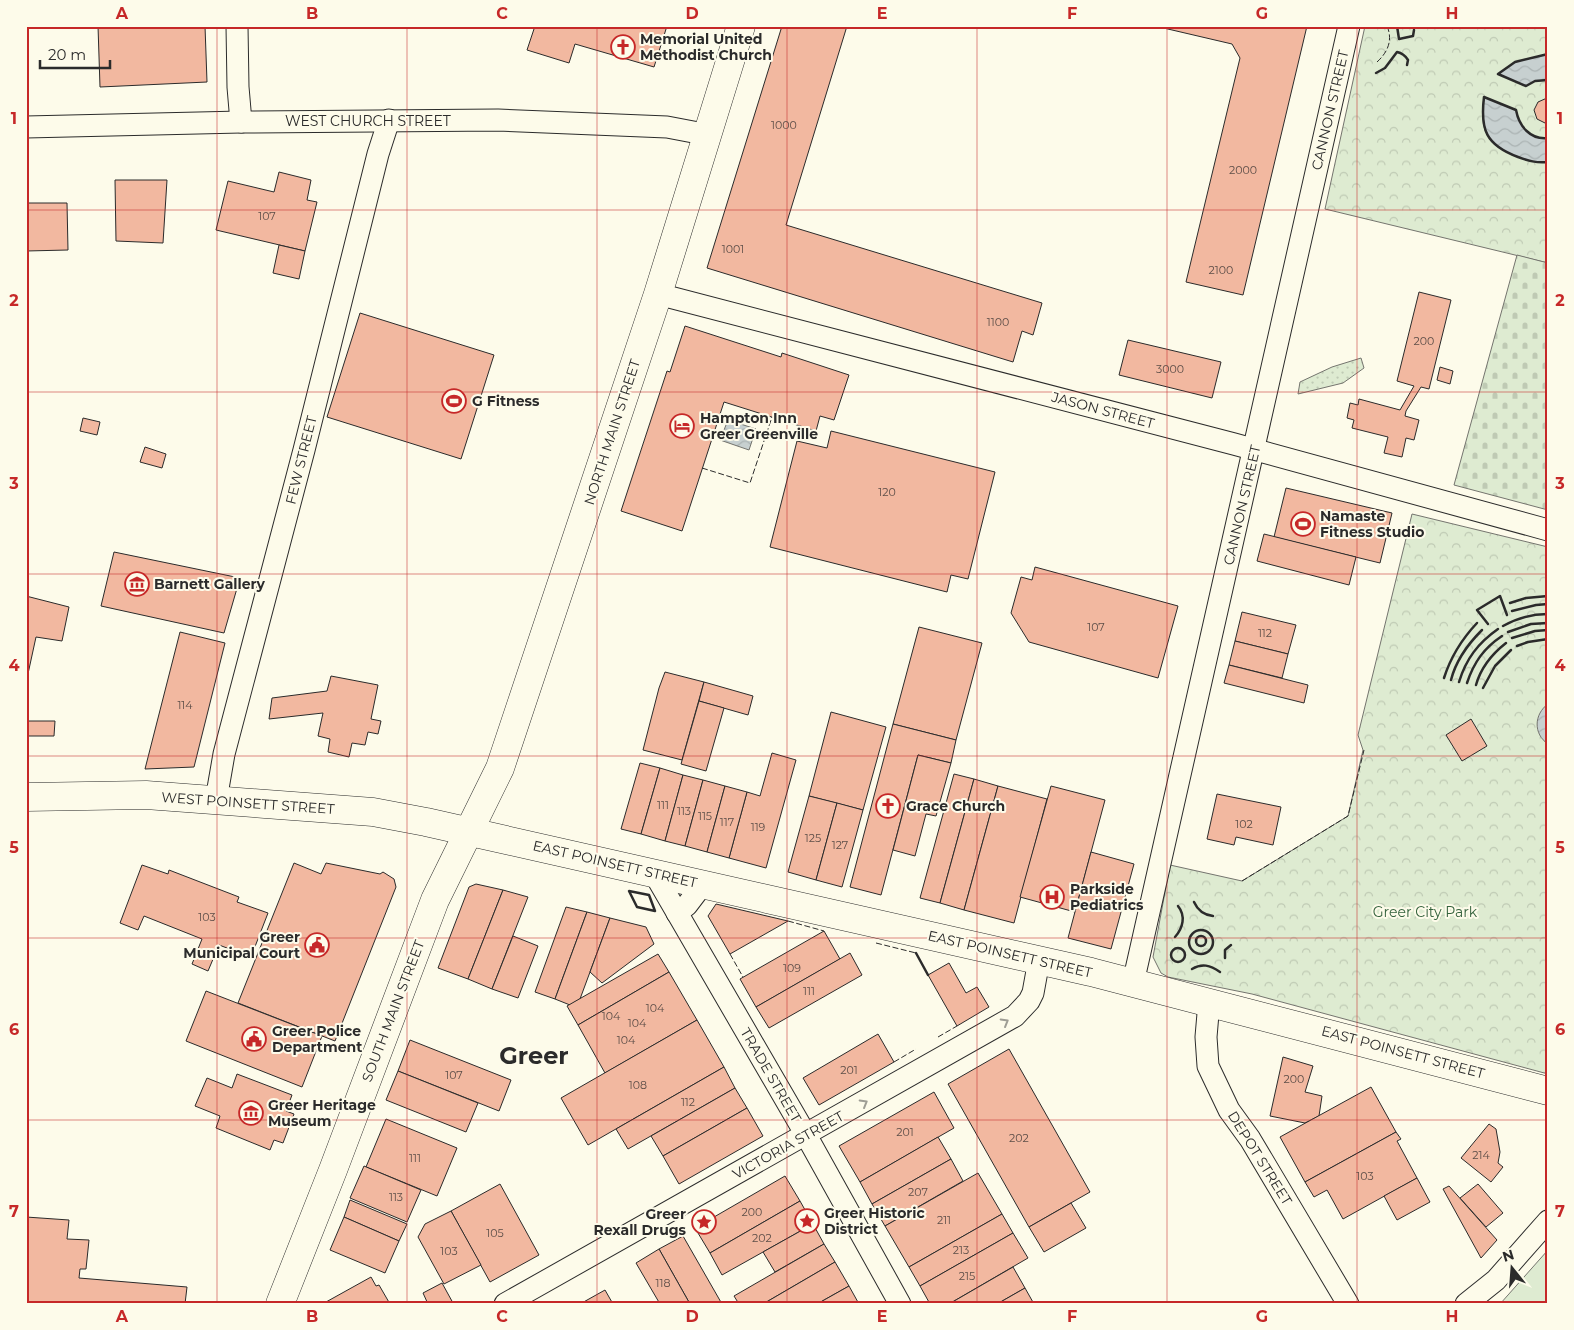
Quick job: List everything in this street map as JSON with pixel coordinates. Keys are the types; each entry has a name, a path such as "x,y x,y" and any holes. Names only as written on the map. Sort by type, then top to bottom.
{"main road":[{"name":"NORTH MAIN STREET","path":"468,832 500,768 658,294 741,26"},
{"name":"WEST POINSETT STREET","path":"26,797 146,796 373,812 468,832"},
{"name":"EAST POINSETT STREET","path":"468,832 1039,960 1209,1002 1548,1091"},
{"name":"SOUTH MAIN STREET","path":"280,1304 435,900 468,832"}],"street":[{"path":"237,26 238,87 241,122"},
{"name":"CANNON STREET","path":"1134,983 1349,26"},
{"name":"FEW STREET","path":"216,800 227,744 304,450 378,154 389,120"},
{"name":"WEST CHURCH STREET","path":"26,127 241,122 498,120 650,126 708,136"},
{"name":"JASON STREET","path":"658,294 1254,450 1548,530"},
{"name":"TRADE STREET","path":"654,873 806,1136 900,1304"},
{"path":"677,913 687,905 703,884"},
{"name":"VICTORIA STREET","path":"505,1304 806,1136 1015,1016 1030,1001 1039,960"},
{"name":"DEPOT STREET","path":"1209,1002 1206,1037 1208,1066 1230,1110 1250,1139 1348,1304"},
{"path":"1466,1304 1496,1280 1548,1221"}],"green space":[{"path":"1365,26 1548,26 1548,263 1325,209"},
{"path":"1517,255 1548,263 1548,510 1454,485"},
{"path":"1361,358 1364,368 1343,383 1298,394 1300,382 1332,367"},
{"name":"Greer City Park","path":"1412,514 1548,547 1548,1074 1252,994 1168,977 1161,973 1153,957 1170,865 1242,881 1348,816 1363,750 1358,735"},
{"path":"1548,1250 1548,1298 1542,1304 1500,1304"}],"water":[{"path":"1548,54 1548,80 1535,81 1526,86 1498,74 1515,62"},
{"path":"1484,97 1516,110 1517,116 1526,131 1536,137 1548,138 1548,162 1518,157 1498,147 1492,141 1484,127"},
{"path":"728,420 756,429 749,450 720,440"},
{"path":"1548,704 1548,744 1540,735 1537,724 1540,713"}],"building":[{"path":"98,26 205,26 207,82 100,87"},
{"name":"Memorial United Methodist Church","path":"535,26 667,26 654,67 575,44 569,63 527,50"},
{"path":"782,26 847,26 786,225 1042,303 1033,335 1022,331 1013,362 707,268"},
{"path":"1155,26 1307,26 1243,295 1186,282 1240,58 1232,44"},
{"path":"1548,98 1547,124 1537,119 1534,110 1538,102"},
{"path":"279,172 311,180 307,200 317,202 305,251 216,230 228,181 274,192"},
{"path":"115,180 167,180 163,243 116,241"},
{"path":"26,203 67,203 68,250 26,251"},
{"path":"279,245 305,251 299,279 273,273"},
{"path":"1419,292 1451,300 1429,389 1421,387 1406,411 1405,416 1419,420 1414,440 1406,438 1402,457 1384,453 1388,437 1352,428 1354,420 1347,418 1350,403 1358,405 1359,399 1400,410 1414,386 1397,381"},
{"path":"360,313 494,355 461,459 327,417"},
{"name":"Hampton Inn Greer Greenville","path":"685,326 781,357 782,353 849,375 834,420 820,416 816,431 724,402 682,531 621,511 667,371 670,372"},
{"path":"1128,340 1221,362 1212,398 1119,375"},
{"path":"1440,367 1453,371 1450,384 1437,380"},
{"path":"83,418 100,422 97,435 80,431"},
{"path":"831,431 995,472 968,579 951,575 947,592 770,547 797,441 827,448"},
{"path":"145,447 166,454 162,468 140,462"},
{"path":"1286,488 1392,513 1380,563 1274,537"},
{"path":"1264,534 1356,557 1349,585 1257,561"},
{"path":"114,552 240,578 224,633 101,606"},
{"path":"1035,567 1178,606 1158,678 1029,642 1011,613 1021,577 1032,580"},
{"path":"26,596 69,607 62,641 36,637 26,683"},
{"path":"1242,612 1296,625 1288,654 1235,641"},
{"path":"919,627 982,643 956,740 893,724"},
{"path":"180,632 225,643 194,767 145,769"},
{"path":"1235,641 1288,654 1282,678 1229,665"},
{"path":"1229,665 1308,685 1304,703 1224,683"},
{"path":"665,672 704,682 682,760 643,750"},
{"path":"331,676 378,685 371,719 381,721 378,734 368,732 365,745 352,743 349,757 328,752 330,739 318,736 323,713 269,719 272,698 327,691"},
{"path":"704,682 753,696 748,715 699,701"},
{"path":"699,701 724,708 706,771 681,764"},
{"path":"831,712 886,727 863,810 809,796"},
{"path":"1471,719 1487,746 1462,761 1446,735"},
{"path":"26,721 55,721 54,736 26,736"},
{"name":"Grace Church","path":"893,724 956,740 951,763 918,755 881,895 850,887"},
{"path":"772,753 796,760 766,868 729,858 747,792 760,796"},
{"path":"918,755 951,763 936,816 926,814 915,856 893,850"},
{"path":"640,763 660,768 641,834 621,829"},
{"path":"660,768 683,775 665,841 641,834"},
{"path":"954,774 974,779 940,903 920,898"},
{"path":"683,775 703,780 685,846 665,841"},
{"path":"974,779 998,786 964,910 940,903"},
{"path":"703,780 725,786 707,852 685,846"},
{"path":"725,786 747,792 729,858 707,852"},
{"path":"998,786 1047,799 1014,923 964,910"},
{"path":"1051,786 1105,800 1075,912 1020,897"},
{"path":"1217,794 1281,807 1273,845 1236,837 1234,845 1207,839"},
{"path":"809,796 837,803 816,880 788,872"},
{"path":"837,803 863,810 842,887 816,880"},
{"path":"1091,852 1134,864 1111,949 1068,938"},
{"name":"Greer Municipal Court","path":"294,863 321,874 326,863 380,874 383,872 394,879 396,887 335,1041 238,1003"},
{"path":"142,865 168,874 169,870 239,897 237,902 268,913 251,957 219,945 208,971 192,964 202,939 144,916 138,930 120,923"},
{"path":"476,884 503,890 468,979 438,968 469,887"},
{"path":"503,890 528,897 492,989 468,979"},
{"path":"716,904 788,921 730,954 708,916"},
{"path":"566,907 587,912 555,999 535,992"},
{"path":"587,912 610,918 580,999 570,1005 555,999"},
{"path":"610,918 646,927 654,944 602,983 590,972"},
{"path":"824,931 840,959 756,1007 740,979"},
{"path":"513,936 538,946 518,998 492,989"},
{"path":"850,953 862,975 769,1028 756,1007"},
{"path":"658,954 669,972 578,1025 567,1006"},
{"path":"949,963 966,993 977,987 989,1007 957,1026 928,975"},
{"path":"669,972 697,1020 605,1073 578,1025"},
{"name":"Greer Police Department","path":"206,991 322,1036 302,1087 186,1041"},
{"path":"697,1020 724,1067 588,1145 561,1098"},
{"path":"878,1034 894,1062 819,1105 803,1078"},
{"path":"410,1040 511,1080 499,1111 398,1071"},
{"path":"1009,1049 1090,1192 1029,1227 948,1084"},
{"path":"1283,1057 1313,1066 1305,1092 1322,1096 1319,1116 1305,1123 1270,1116"},
{"path":"724,1067 735,1088 628,1149 616,1129"},
{"path":"398,1071 478,1103 466,1132 386,1100"},
{"name":"Greer Heritage Museum","path":"237,1074 292,1095 286,1111 294,1114 283,1143 274,1140 270,1150 216,1128 220,1116 195,1106 207,1078 232,1088"},
{"path":"1371,1087 1396,1132 1305,1182 1280,1137"},
{"path":"735,1088 747,1108 663,1156 651,1136"},
{"path":"934,1092 954,1128 860,1182 839,1146"},
{"path":"747,1108 763,1136 679,1184 663,1156"},
{"path":"386,1119 457,1148 437,1196 366,1167"},
{"path":"1489,1124 1496,1129 1500,1152 1498,1163 1503,1167 1491,1182 1461,1158"},
{"path":"1396,1132 1401,1139 1397,1141 1417,1178 1343,1219 1327,1190 1314,1197 1305,1182"},
{"path":"938,1137 951,1159 872,1204 860,1182"},
{"path":"951,1159 963,1181 885,1226 872,1204"},
{"path":"364,1166 421,1190 407,1222 350,1198"},
{"path":"978,1173 1002,1214 909,1267 885,1226"},
{"path":"785,1176 800,1201 710,1253 695,1228"},
{"path":"1417,1178 1430,1202 1397,1220 1384,1196"},
{"path":"500,1184 539,1255 490,1282 451,1211"},
{"path":"1478,1184 1503,1213 1486,1227 1460,1198"},
{"path":"1449,1186 1497,1240 1481,1258 1443,1189"},
{"path":"350,1200 407,1224 399,1241 344,1217"},
{"path":"800,1201 813,1224 722,1275 710,1253"},
{"path":"1071,1203 1086,1228 1044,1252 1029,1227"},
{"path":"451,1211 481,1265 444,1284 418,1237 425,1224"},
{"path":"1002,1214 1013,1233 920,1286 909,1267"},
{"path":"26,1217 69,1220 67,1239 89,1240 86,1269 80,1269 79,1278 187,1287 185,1304 26,1304"},
{"path":"344,1217 399,1241 385,1273 330,1250"},
{"path":"813,1224 824,1244 775,1272 763,1252"},
{"path":"1013,1233 1028,1258 949,1304 930,1304 920,1286"},
{"path":"683,1236 722,1304 690,1304 659,1249"},
{"path":"824,1244 835,1262 763,1304 739,1304 734,1296"},
{"path":"659,1249 690,1304 660,1304 636,1263"},
{"path":"835,1262 849,1286 817,1304 763,1304"},
{"path":"1013,1267 1025,1288 997,1304 949,1304"},
{"path":"371,1277 376,1286 379,1285 390,1304 327,1304 326,1302"},
{"path":"442,1283 453,1303 428,1304 423,1293"},
{"path":"849,1286 859,1304 817,1304"},
{"path":"1025,1288 1034,1304 997,1304"},
{"path":"605,1290 613,1304 580,1304"}],"fence":[{"path":"1377,62 1388,46 1390,36 1387,26"},
{"path":"702,468 750,483 772,417"},
{"path":"1242,881 1348,816 1364,750"},
{"path":"788,921 824,931"},
{"path":"876,943 916,953"},
{"path":"730,954 743,977"},
{"path":"938,1037 957,1026"},
{"path":"894,1062 916,1049"}],"wall":[{"path":"1397,26 1399,39 1413,36 1414,30"},
{"path":"1376,73 1385,68 1397,52 1407,58 1407,65"},
{"path":"1548,54 1515,62 1498,74 1526,86 1535,81 1548,80"},
{"path":"1548,138 1536,137 1526,131 1517,116 1516,110 1484,97 1483,119 1487,135 1492,141 1507,152 1518,157 1548,162"},
{"path":"1488,624 1477,610 1500,596 1507,615"},
{"path":"1510,603 1526,598 1548,596"},
{"path":"1512,611 1548,604"},
{"path":"1503,626 1525,617 1548,614"},
{"path":"1444,678 1457,649 1477,623"},
{"path":"1508,632 1531,624 1548,623"},
{"path":"1459,682 1465,666 1474,652 1484,640 1498,629"},
{"path":"1451,680 1463,653 1482,630"},
{"path":"1512,638 1535,631 1548,630"},
{"path":"1467,683 1480,656 1502,636"},
{"path":"1517,646 1548,639"},
{"path":"1476,685 1488,661 1506,643"},
{"path":"1483,688 1495,666 1511,650"},
{"path":"629,891 649,895 655,911 637,907 629,891"},
{"path":"1194,902 1202,912 1213,916"},
{"path":"1175,937 1180,930 1183,918 1178,906"},
{"path":"1201,930 1209,934 1213,942 1209,950 1201,954 1193,950 1189,942 1193,934 1201,930"},
{"path":"1201,936 1206,941 1201,946 1196,941 1201,936"},
{"path":"1225,958 1225,950 1231,945"},
{"path":"1175,948 1181,948 1185,955 1181,962 1175,962 1171,958 1171,952 1175,948"},
{"path":"916,953 928,975"},
{"path":"1192,969 1206,966 1220,972"}],"place":[{"name":"Memorial United Methodist Church","path":"623,47"},
{"name":"G Fitness","path":"454,401"},
{"name":"Hampton Inn Greer Greenville","path":"682,426"},
{"name":"Namaste Fitness Studio","path":"1303,524"},
{"name":"Barnett Gallery","path":"137,584"},
{"name":"Grace Church","path":"888,806"},
{"name":"Parkside Pediatrics","path":"1052,897"},
{"name":"Greer Municipal Court","path":"317,945"},
{"name":"Greer Police Department","path":"254,1039"},
{"name":"Greer Heritage Museum","path":"251,1113"},
{"name":"Greer Historic District","path":"807,1221"},
{"name":"Greer Rexall Drugs","path":"704,1222"}],"district":[{"name":"Greer","path":"534,1055"}]}
